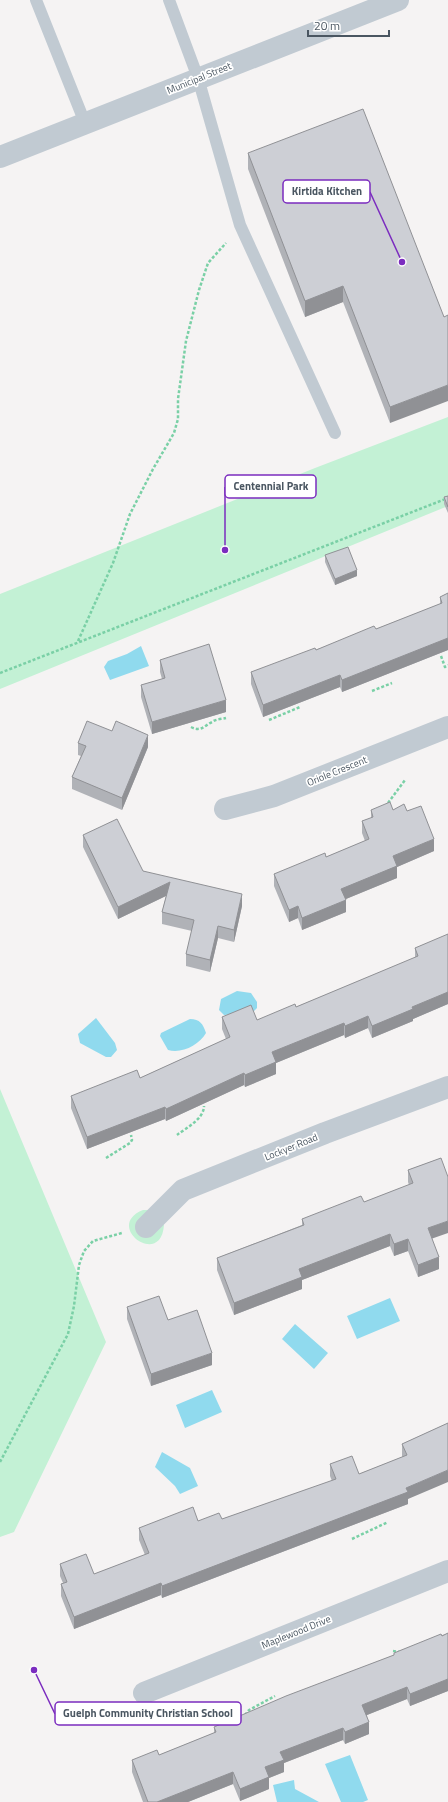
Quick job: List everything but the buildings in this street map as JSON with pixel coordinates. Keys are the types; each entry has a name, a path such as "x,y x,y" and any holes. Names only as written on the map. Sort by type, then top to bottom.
{"street":[{"name":"Municipal Street","path":"0,157 398,0"},
{"name":"Oriole Crescent","path":"225,809 274,796 448,727"},
{"name":"Lockyer Road","path":"146,1227 183,1190 325,1133 448,1087"},
{"name":"Maplewood Drive","path":"144,1693 448,1570"}],"lane":[{"path":"36,0 85,123"},
{"path":"169,0 198,78 240,225 335,433"}],"path":[{"path":"78,642 112,563 130,514 153,469 174,433 178,419 178,399 186,341 208,263 240,225"},
{"path":"0,673 448,498"},
{"path":"441,656 445,666 448,665"},
{"path":"372,691 392,683"},
{"path":"269,720 300,707"},
{"path":"191,727 201,729 212,722 226,718"},
{"path":"385,808 405,780"},
{"path":"177,1135 199,1118 204,1112 204,1106"},
{"path":"106,1158 130,1143 132,1140 131,1136"},
{"path":"0,1462 68,1334 74,1306 78,1264 84,1251 94,1241 146,1227"},
{"path":"352,1539 388,1522"},
{"path":"393,1650 409,1654"},
{"path":"245,1721 245,1716 250,1710 275,1696"}],"green space":[{"path":"448,417 448,506 0,689 0,594 315,468"},
{"path":"0,1089 106,1342 14,1532 0,1537"},
{"path":"143,1210 148,1210 164,1225 161,1238 154,1243 145,1244 137,1240 131,1233 129,1225 132,1217"}],"water":[{"path":"141,646 149,666 110,680 104,667 108,661 127,654"},
{"path":"237,991 251,993 257,1002 257,1008 252,1013 224,1015 219,1010 221,999"},
{"path":"96,1018 115,1043 117,1050 111,1057 106,1057 80,1043 78,1034"},
{"path":"190,1019 199,1021 206,1033 195,1045 190,1048 179,1051 168,1050 160,1036 161,1033"},
{"path":"390,1298 400,1321 357,1339 347,1316"},
{"path":"295,1324 328,1353 314,1369 282,1339"},
{"path":"212,1390 222,1412 185,1428 176,1405"},
{"path":"162,1452 190,1468 198,1486 180,1494 175,1486 155,1467"},
{"path":"350,1755 368,1800 363,1802 341,1802 325,1764"},
{"path":"294,1780 295,1789 319,1802 277,1802 273,1785"}],"place":[{"name":"Kirtida Kitchen","path":"402,262"},
{"name":"Centennial Park","path":"225,550"},
{"name":"Guelph Community Christian School","path":"34,1670"}]}
